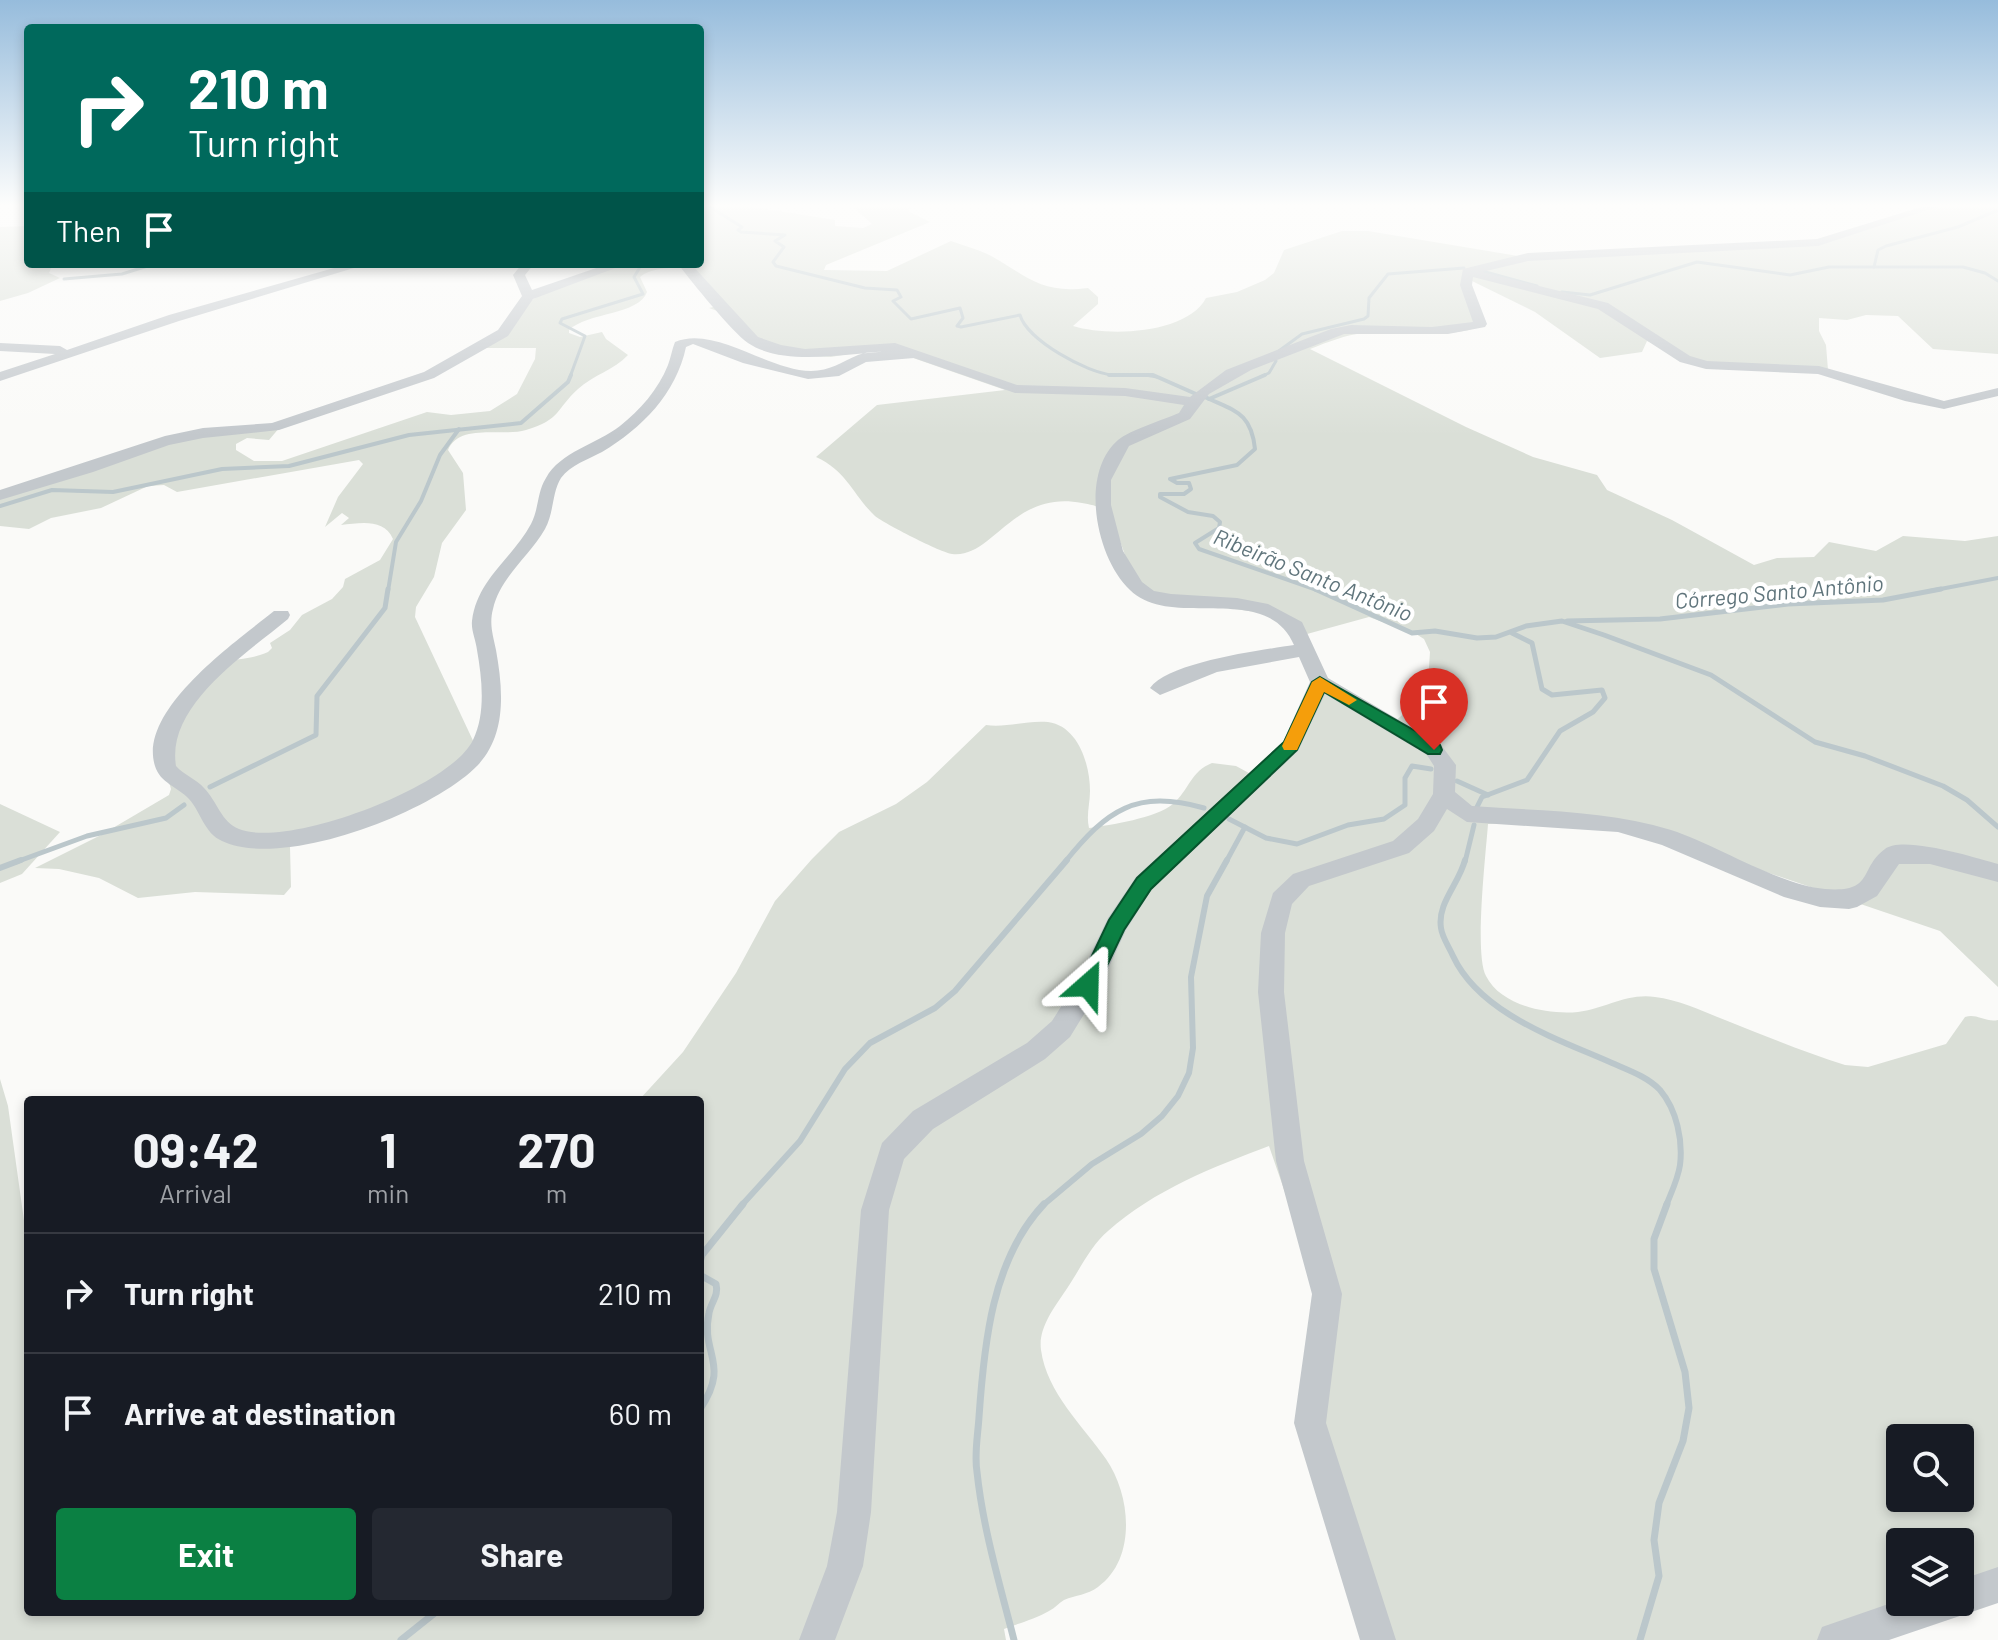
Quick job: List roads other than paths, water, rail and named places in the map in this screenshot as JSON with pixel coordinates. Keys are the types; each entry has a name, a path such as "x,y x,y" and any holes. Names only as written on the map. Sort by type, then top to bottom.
{"street":[{"path":"0,377 174,318 293,284"},
{"path":"526,284 528,296"},
{"path":"0,495 165,441 203,433 274,427 429,375 503,333 528,296 564,284"},
{"path":"702,284 753,340 779,349 805,353 895,347 1015,389 1125,392 1192,402"},
{"path":"1378,1640 1310,1423 1327,1294 1290,1161 1271,992 1273,933 1281,900 1301,880 1401,847 1426,825 1444,795 1445,765 1434,750 1320,682 1295,626 1268,610 1148,595 1135,586 1114,551 1103,505 1103,480 1124,443 1185,416 1192,402 1220,378 1346,330 1448,330 1480,324 1466,284"},
{"path":"1513,284 1603,306 1685,359 1706,365 1819,370 1910,398 1944,405 1998,392"},
{"path":"281,615 191,692 174,716 164,745 163,761 168,772 196,794 213,824 231,837 252,843 286,842 345,828 418,793 468,763 475,755 482,746 491,717 486,648 481,624 490,587 528,545 543,518 554,476 564,466 628,428 643,415 677,367 680,345 691,340 702,340 748,360 808,375 834,373 863,358 915,354"},
{"path":"0,347 49,351 85,348"},
{"path":"1160,688 1187,673 1210,666 1304,650"},
{"path":"817,1640 845,1566 854,1512 875,1210 892,1152 923,1120 1036,1051 1061,1029 1088,985 1116,925 1144,883 1291,746 1320,682"},
{"path":"1444,795 1467,814 1618,824 1668,838 1792,890 1820,898 1849,900 1869,889 1893,855 1930,855 1998,873"},
{"path":"1974,1593 1998,1585"},
{"path":"1835,1640 1906,1616"}],"waterway":[{"path":"570,377 585,336 560,323 562,319 643,294 637,284"},
{"name":"Ribeirão Santo Antônio","path":"847,284 897,290 901,297 893,301 911,319 960,308 963,318 957,326 961,327 1020,315 1034,335 1059,354 1088,368 1113,375"},
{"path":"1276,353 1302,334 1364,319 1368,316 1369,298 1380,284"},
{"path":"1528,284 1537,286"},
{"path":"1562,292 1590,295 1627,284"},
{"path":"1260,377 1269,373 1276,361"},
{"path":"458,430 521,423 568,382 571,375"},
{"name":"Ribeirão Santo Antônio","path":"1113,375 1141,375"},
{"name":"Ribeirão Santo Antônio","path":"1141,375 1153,375 1196,394"},
{"name":"Ribeirão Santo Antônio","path":"1141,375 1157,377"},
{"path":"1209,399 1265,375"},
{"name":"Ribeirão Santo Antônio","path":"1203,396 1209,399"},
{"name":"Ribeirão Santo Antônio","path":"1209,399 1245,419 1255,449 1237,465 1170,479 1177,483 1189,483 1191,489 1184,494 1160,494 1160,497 1188,512 1213,516 1220,522 1219,528 1195,543 1199,549 1317,590"},
{"path":"0,506 52,490 113,492 222,469 289,466 409,435 458,430"},
{"path":"388,591 396,542 421,501 440,455 458,430"},
{"name":"Córrego Santo Antônio","path":"1930,591 1998,578"},
{"path":"210,787 316,735 317,696 385,608 388,589"},
{"name":"Córrego Santo Antônio","path":"1567,621 1660,619 1788,604 1883,600 1941,589"},
{"path":"1317,590 1412,633 1435,631 1477,638 1496,637 1526,626 1562,621 1604,635 1711,675 1815,742 1865,756 1943,786 1967,800 1998,827"},
{"name":"Ribeirão Santo Antônio","path":"1488,795 1527,780 1560,731 1593,712 1605,698 1602,690 1552,695 1542,689 1532,643 1512,633"},
{"name":"Ribeirão Santo Antônio","path":"1245,827 1266,838 1297,844 1348,825 1384,819 1405,805 1405,778 1412,766 1431,769"},
{"name":"Ribeirão Santo Antônio","path":"1457,781 1488,795"},
{"path":"1477,807 1482,797 1488,795"},
{"path":"1065,862 1095,829 1125,808 1160,801 1204,808"},
{"path":"16,862 87,836 166,818 184,805"},
{"path":"1229,819 1245,827"},
{"path":"1465,862 1474,825"},
{"name":"Ribeirão Santo Antônio","path":"1226,862 1245,827"},
{"path":"0,868 21,860"},
{"path":"741,1206 800,1141 845,1069 870,1043 935,1008 955,991 1067,860"},
{"name":"Ribeirão Santo Antônio","path":"1043,1205 1092,1164 1141,1134 1162,1116 1178,1096 1189,1073 1193,1048 1191,977 1207,896 1227,860"},
{"path":"1465,860 1442,910 1441,928 1453,956 1465,976 1501,1009 1545,1034 1638,1074 1660,1090 1675,1116 1681,1146 1679,1170 1666,1206"},
{"path":"704,1253 743,1204"},
{"path":"1640,1640 1659,1576 1654,1540 1659,1503 1683,1441 1689,1408 1685,1372 1654,1269 1654,1239 1667,1204"},
{"name":"Ribeirão Santo Antônio","path":"1014,1640 983,1515 976,1444 984,1361 994,1304 1013,1250 1026,1226 1043,1205"},
{"path":"704,1277 716,1284 717,1288 707,1327 713,1380 704,1402"},
{"path":"401,1640 431,1616"}]}
